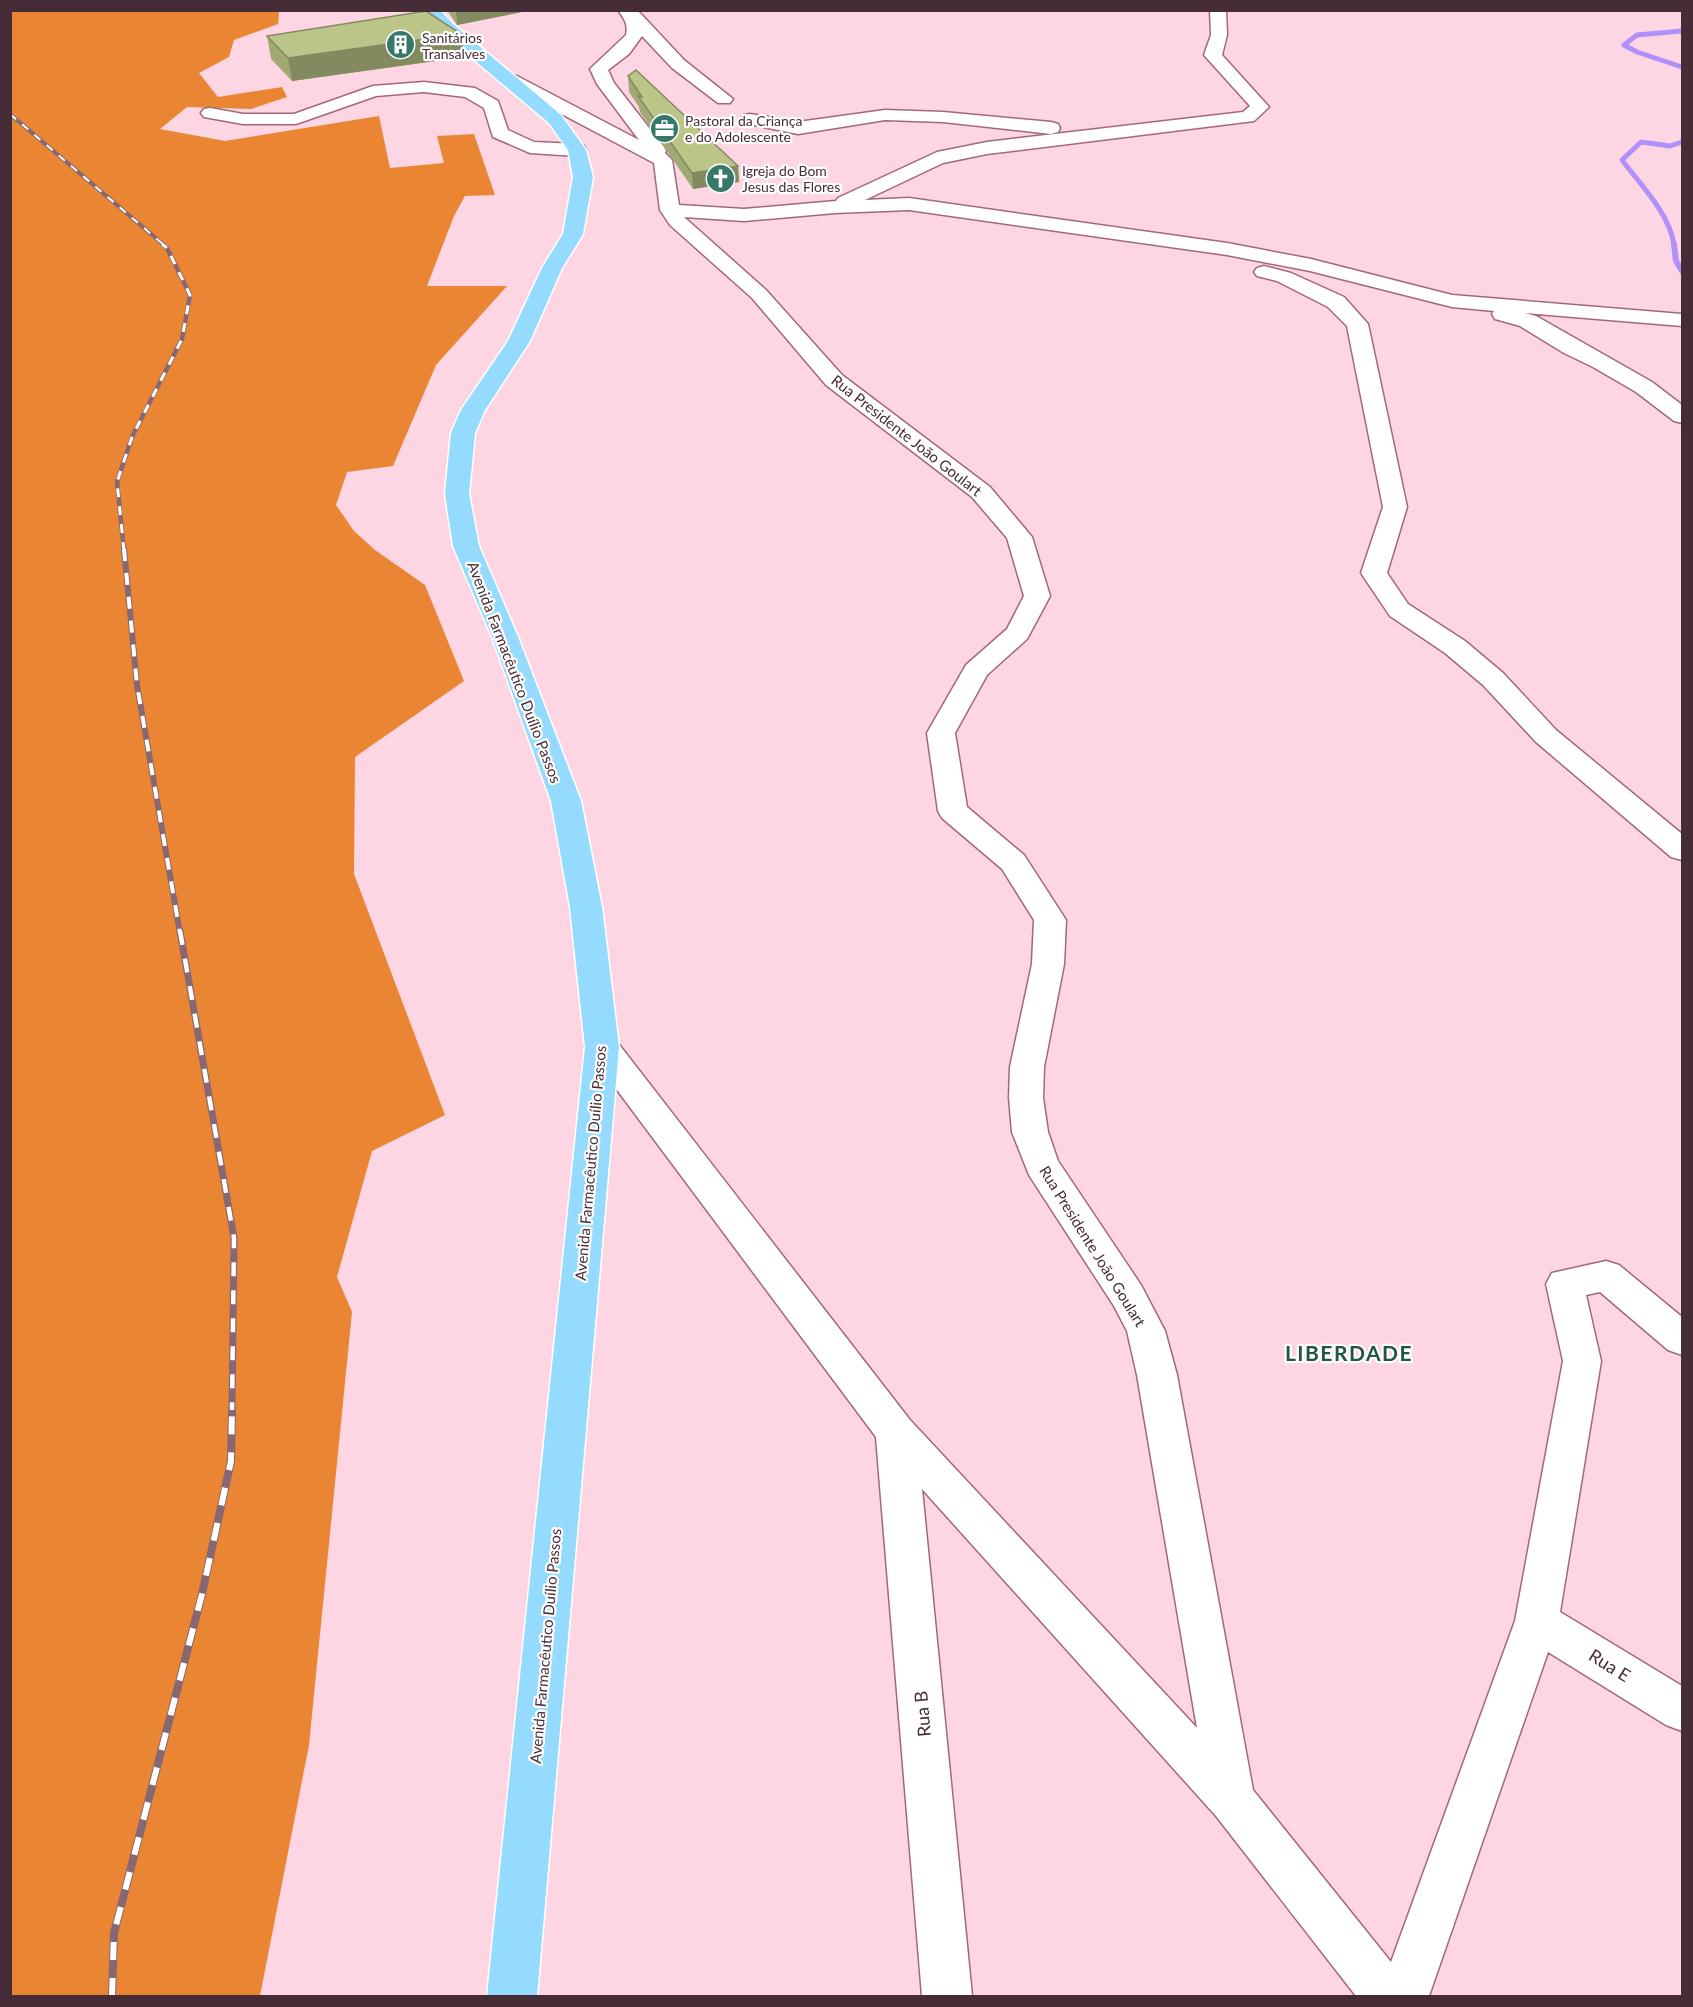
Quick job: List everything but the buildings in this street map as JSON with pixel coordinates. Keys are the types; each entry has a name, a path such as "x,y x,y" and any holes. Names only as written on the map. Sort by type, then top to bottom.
{"main road":[{"name":"Avenida Farmacêutico Duílio Passos","path":"431,10 447,28 555,119 577,150 583,177 573,234 552,268 519,341 468,421 460,442 457,494 466,546 509,648 566,801 586,907 602,1047 512,1996"}],"street":[{"path":"835,207 937,158 987,148 1248,117 1260,107 1249,93 1225,72 1214,55 1219,35 1218,10"},
{"path":"630,14 678,64 723,99"},
{"path":"630,14 638,28 636,37 599,69 606,84 663,160 670,210 744,215 835,207 909,204 1227,249 1311,265 1528,321 1644,387 1683,416"},
{"path":"511,80 663,160"},
{"path":"210,113 243,119 296,119 373,91 435,88 469,92 492,105 500,133 531,147 577,150"},
{"path":"750,119 798,128 885,115 943,117 1057,129 1118,127 1136,130"},
{"name":"Rua Presidente João Goulart","path":"670,210 676,221 759,294 834,380 981,492 1019,537 1037,596 1018,633 976,671 941,733 953,811 1013,862 1050,920 1048,964 1027,1067 1026,1098 1030,1132 1042,1165 1128,1296 1146,1331 1157,1375 1232,1800"},
{"path":"1053,226 1134,245 1216,259 1284,277 1336,302 1357,324 1395,507 1374,573 1400,610 1455,647 1493,679 1546,736 1683,850"},
{"path":"1452,301 1679,319"},
{"path":"602,1047 896,1432 1232,1800 1388,1996"},
{"path":"1404,1996 1537,1621 1582,1360 1565,1284 1606,1276 1683,1339"},
{"name":"Rua B","path":"896,1432 946,1996"},
{"name":"Rua E","path":"1537,1621 1683,1710"}],"shaded area":[{"path":"11,10 279,12 278,24 234,40 229,57 199,73 218,97 282,87 287,97 251,109 187,107 160,129 225,141 379,116 390,168 444,163 437,136 474,134 495,195 465,196 454,216 427,286 507,286 436,365 393,466 347,472 336,505 354,531 375,550 425,585 464,681 355,757 354,874 445,1115 372,1151 337,1277 352,1312 309,1745 260,1996 11,1996"}],"waterway":[{"path":"1682,31 1637,35 1624,45 1637,52 1682,67"},
{"path":"1674,245 1661,211 1622,160 1641,142 1670,146 1682,142"},
{"path":"1674,244 1676,261 1682,271"}],"railway":[{"path":"10,114 164,245"},
{"path":"124,551 117,482 132,437 182,339 190,295 167,248 162,244"},
{"path":"124,549 137,685 180,933"},
{"path":"180,931 234,1238 232,1410"},
{"path":"112,1996 114,1933 202,1594 231,1461 232,1409"}],"place":[{"name":"Sanitários Transalves","path":"401,45"},
{"name":"Pastoral da Criança e do Adolescente","path":"664,128"},
{"name":"Igreja do Bom Jesus das Flores","path":"721,178"}],"district":[{"name":"LIBERDADE","path":"1349,1352"}]}
